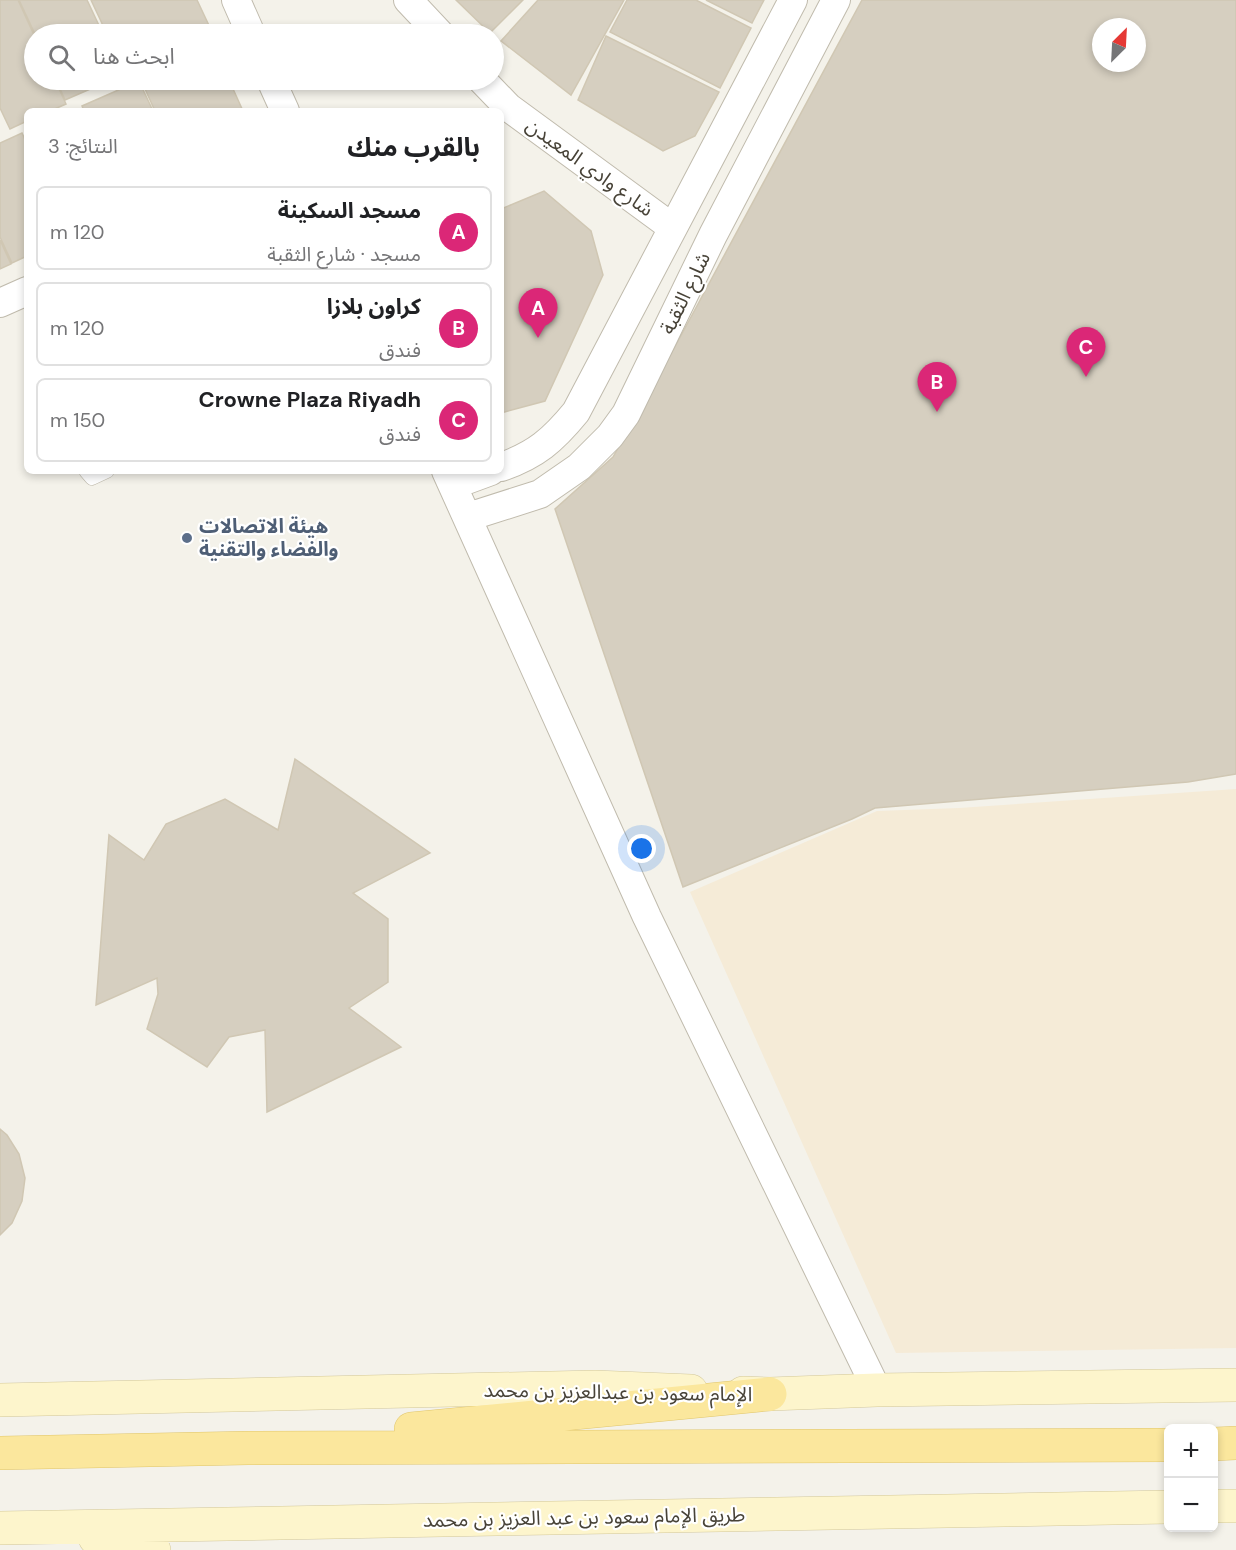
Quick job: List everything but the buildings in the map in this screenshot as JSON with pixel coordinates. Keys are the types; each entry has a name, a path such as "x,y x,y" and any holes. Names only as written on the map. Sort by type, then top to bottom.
{"main road":[{"name":"الإمام سعود بن عبدالعزيز بن محمد","path":"0,1400 595,1387 770,1394 877,1390 1236,1385"},
{"path":"248,1448 446,1425 770,1394"},
{"path":"1218,1444 1236,1443"},
{"path":"0,1453 248,1448 1164,1445"},
{"path":"1218,1506 1236,1506"},
{"name":"طريق الإمام سعود بن عبد العزيز بن محمد","path":"0,1528 1164,1507"},
{"path":"43,1526 154,1550"}],"street":[{"path":"236,0 247,24"},
{"path":"408,0 431,24"},
{"name":"شارع الثقبة","path":"504,466 522,460 556,436 576,412 793,0"},
{"name":"شارع الثقبة","path":"468,517 540,494 579,467 610,436 627,414 713,235 836,0"},
{"path":"276,90 284,108"},
{"name":"شارع وادي المعيدن","path":"492,90 508,107 674,228"},
{"path":"0,303 24,292"},
{"path":"473,474 449,478 647,917 877,1390"}],"shaded area":[{"path":"1236,789 1236,1348 896,1353 690,892 877,811 959,808"}],"place":[{"name":"مسجد السكينة","path":"538,338"},
{"name":"Crowne Plaza Riyadh","path":"1086,377"},
{"name":"كراون بلازا","path":"937,412"},
{"name":"هيئة الاتصالات والفضاء والتقنية","path":"187,538"}]}
